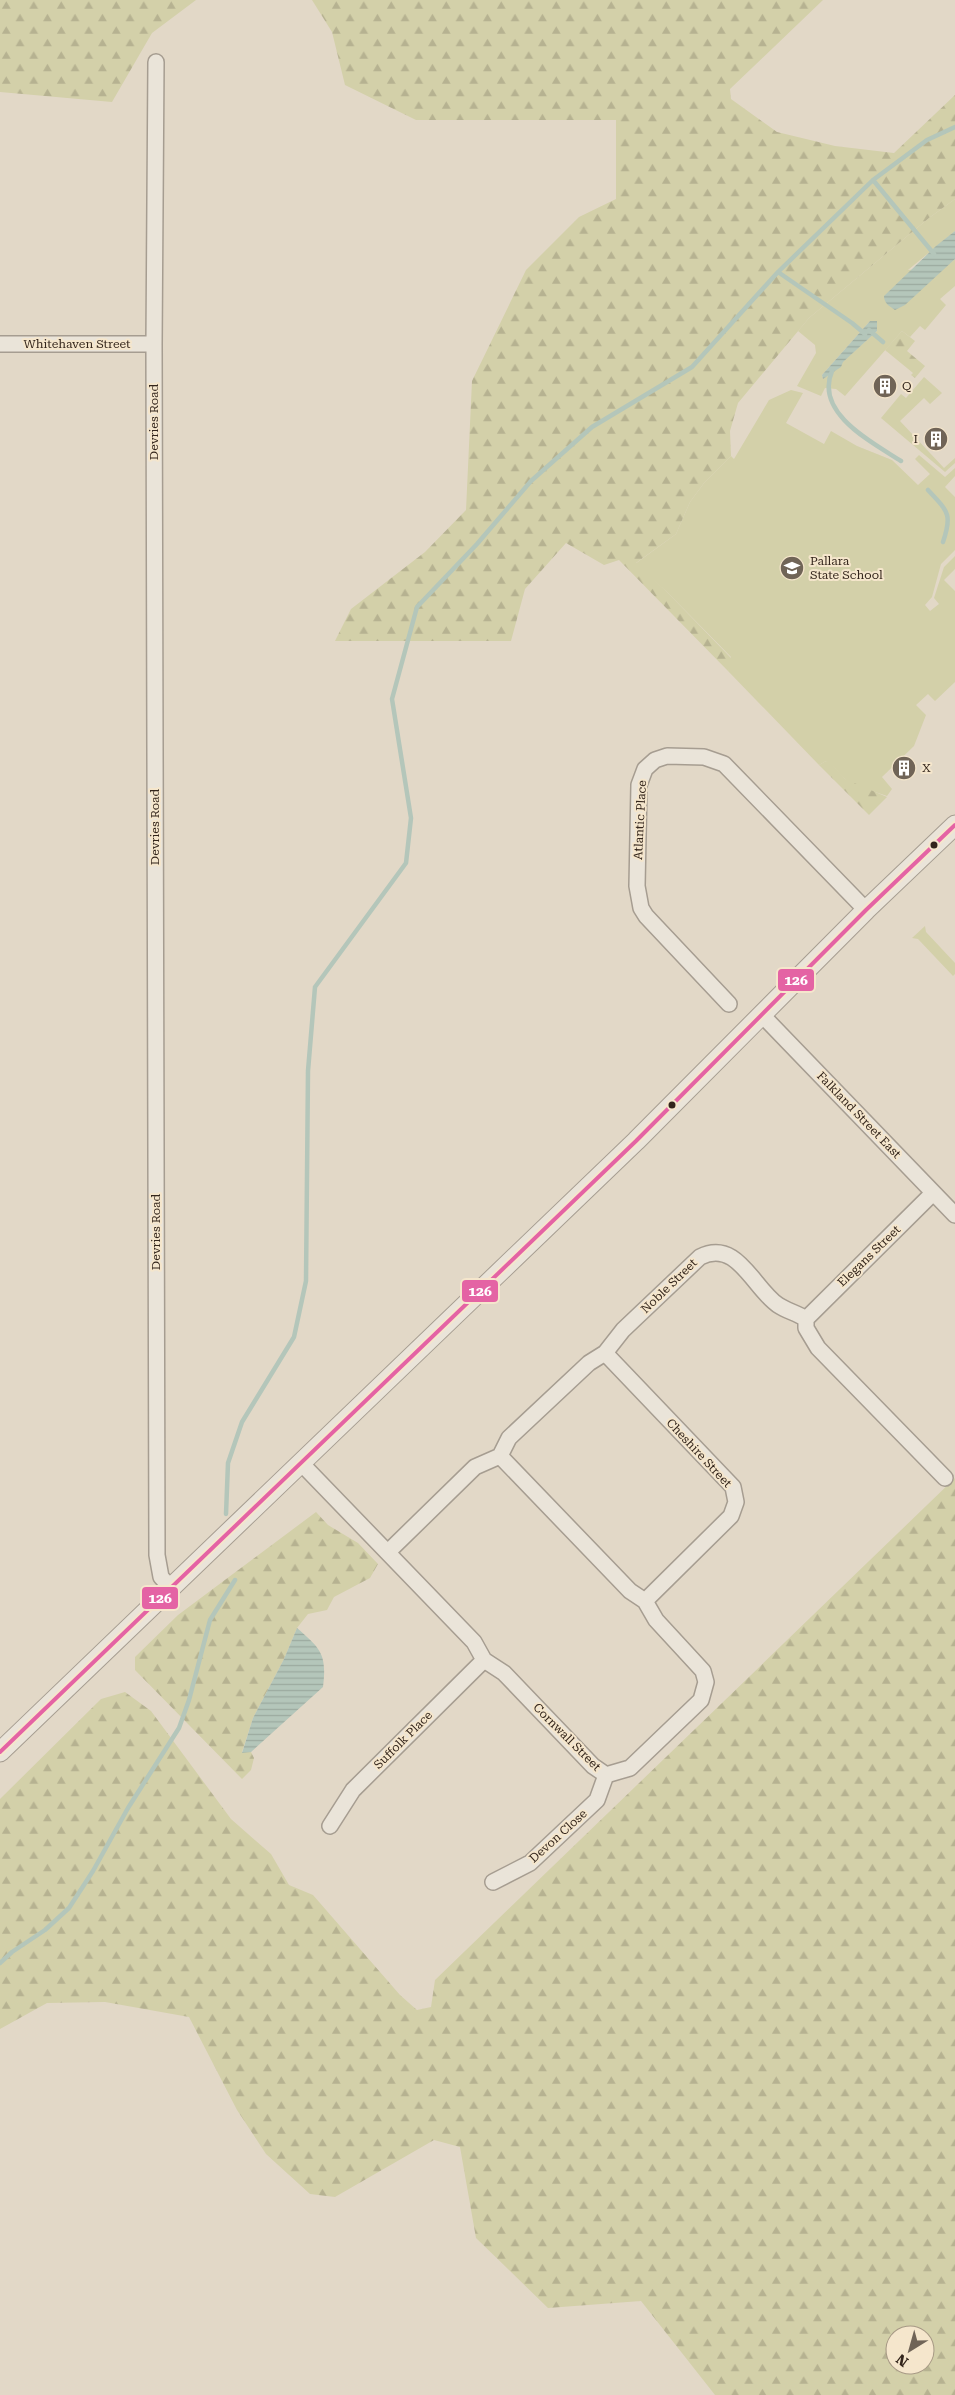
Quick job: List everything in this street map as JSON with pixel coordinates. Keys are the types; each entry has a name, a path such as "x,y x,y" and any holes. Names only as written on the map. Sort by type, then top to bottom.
{"street":[{"name":"Devries Road","path":"156,62 154,344 157,1555 161,1577 171,1588"},
{"name":"Whitehaven Street","path":"0,344 154,344"},
{"name":"Atlantic Place","path":"729,1004 640,908 637,886 639,785 645,769 655,760 667,756 704,757 724,764 866,910"},
{"path":"0,1752 763,1016 866,910 955,826"},
{"name":"Falkland Street East","path":"763,1016 955,1216"},
{"name":"Elegans Street","path":"806,1319 933,1193"},
{"name":"Noble Street","path":"500,1456 509,1438 589,1363 605,1353 623,1330 700,1257 710,1251 728,1255 778,1305 806,1319"},
{"path":"806,1319 806,1328 818,1348 945,1478"},
{"name":"Cheshire Street","path":"605,1353 733,1487 736,1502 731,1516 645,1600"},
{"path":"389,1551 476,1467 500,1456"},
{"name":"Cornwall Street","path":"301,1462 389,1551 474,1642 484,1660 504,1673 593,1766 606,1775 630,1768 701,1700 706,1682 703,1671 656,1620 645,1600 630,1592 500,1456"},
{"name":"Suffolk Place","path":"330,1826 353,1790 484,1660"},
{"name":"Devon Close","path":"493,1882 530,1863 597,1800 606,1775"}],"green space":[{"path":"0,0 196,0 152,33 112,102 0,92"},
{"path":"312,0 823,0 730,89 731,99 777,132 835,146 894,153 955,95 955,199 929,218 809,318 738,403 730,431 731,456 704,483 690,502 676,534 636,563 731,658 732,663 728,671 619,560 604,565 566,543 525,589 511,641 335,641 351,609 425,552 466,510 472,381 526,270 579,217 616,199 616,120 416,120 345,85 332,32"},
{"path":"955,199 955,231 908,270 947,266 955,259 955,286 940,299 946,305 925,330 920,326 910,337 902,331 845,396 836,389 825,388 821,396 797,386 816,353 815,345 798,331 809,318 929,218","holes":["870,321 877,331 823,379 822,375"]},
{"path":"902,331 915,341 907,351 925,366 915,378 911,375 913,373 885,350"},
{"path":"924,377 942,393 930,404 924,398 900,421 944,468 955,458 955,463 945,472 881,418 901,394 906,398"},
{"name":"Pallara State School","path":"791,390 803,393 786,423 824,444 831,431 857,446 892,460 918,485 930,474 915,459 919,455 945,477 955,468 955,476 945,487 955,497 955,550 941,564 932,597 925,605 930,611 939,604 934,598 944,567 955,556 955,569 944,580 955,591 955,682 935,701 928,694 916,705 926,715 914,746 882,777 892,789 887,796 850,783 826,761 819,765 728,671 731,657 667,592 635,564 676,534 690,502 704,483 731,456 734,459 769,400"},
{"path":"826,761 830,762 845,779 887,797 869,815 819,765"},
{"path":"925,926 926,932 955,963 955,974 953,976 918,939 912,938"},
{"path":"955,1478 955,2395 715,2395 641,2301 548,2308 476,2238 460,2147 434,2140 335,2197 310,2194 266,2154 237,2110 189,2017 105,2002 47,2003 0,2029 0,1799 101,1699 125,1692 151,1711 231,1819 271,1854 289,1885 313,1895 400,1995 417,2010 431,2007 435,1980"},
{"path":"316,1512 328,1525 358,1543 378,1564 370,1578 334,1597 327,1610 308,1614 297,1628 284,1659 253,1718 242,1752 251,1752 254,1758 251,1770 242,1779 135,1670 135,1657 178,1615"}],"shaded area":[{"path":"955,231 955,259 905,305 895,310 889,306 884,296 936,246"},
{"path":"870,321 877,321 877,331 843,362 841,367 823,379 822,375"},
{"path":"297,1628 312,1641 321,1653 324,1667 323,1687 251,1752 242,1753 253,1718 284,1659"}],"waterway":[{"path":"226,1514 228,1463 242,1422 294,1337 306,1281 308,1071 315,987 406,863 411,818 392,699 417,607 477,544 531,481 592,427 692,367 778,272 873,180 927,140 955,127"},
{"path":"873,180 934,254"},
{"path":"778,272 865,334"},
{"path":"869,330 883,342"},
{"path":"832,371 829,386 831,400 839,413 862,436 901,461"},
{"path":"928,490 944,508 948,518 943,542"},
{"path":"0,1963 12,1952 45,1930 69,1908 93,1871 128,1808 179,1728 189,1700 210,1620 235,1580"}],"transit line":[{"name":"126","path":"0,1752 636,1141 866,910 955,825"}],"place":[{"name":"Q","path":"885,386"},
{"name":"I","path":"936,439"},
{"name":"Pallara State School","path":"792,568"},
{"name":"X","path":"904,768"}]}
